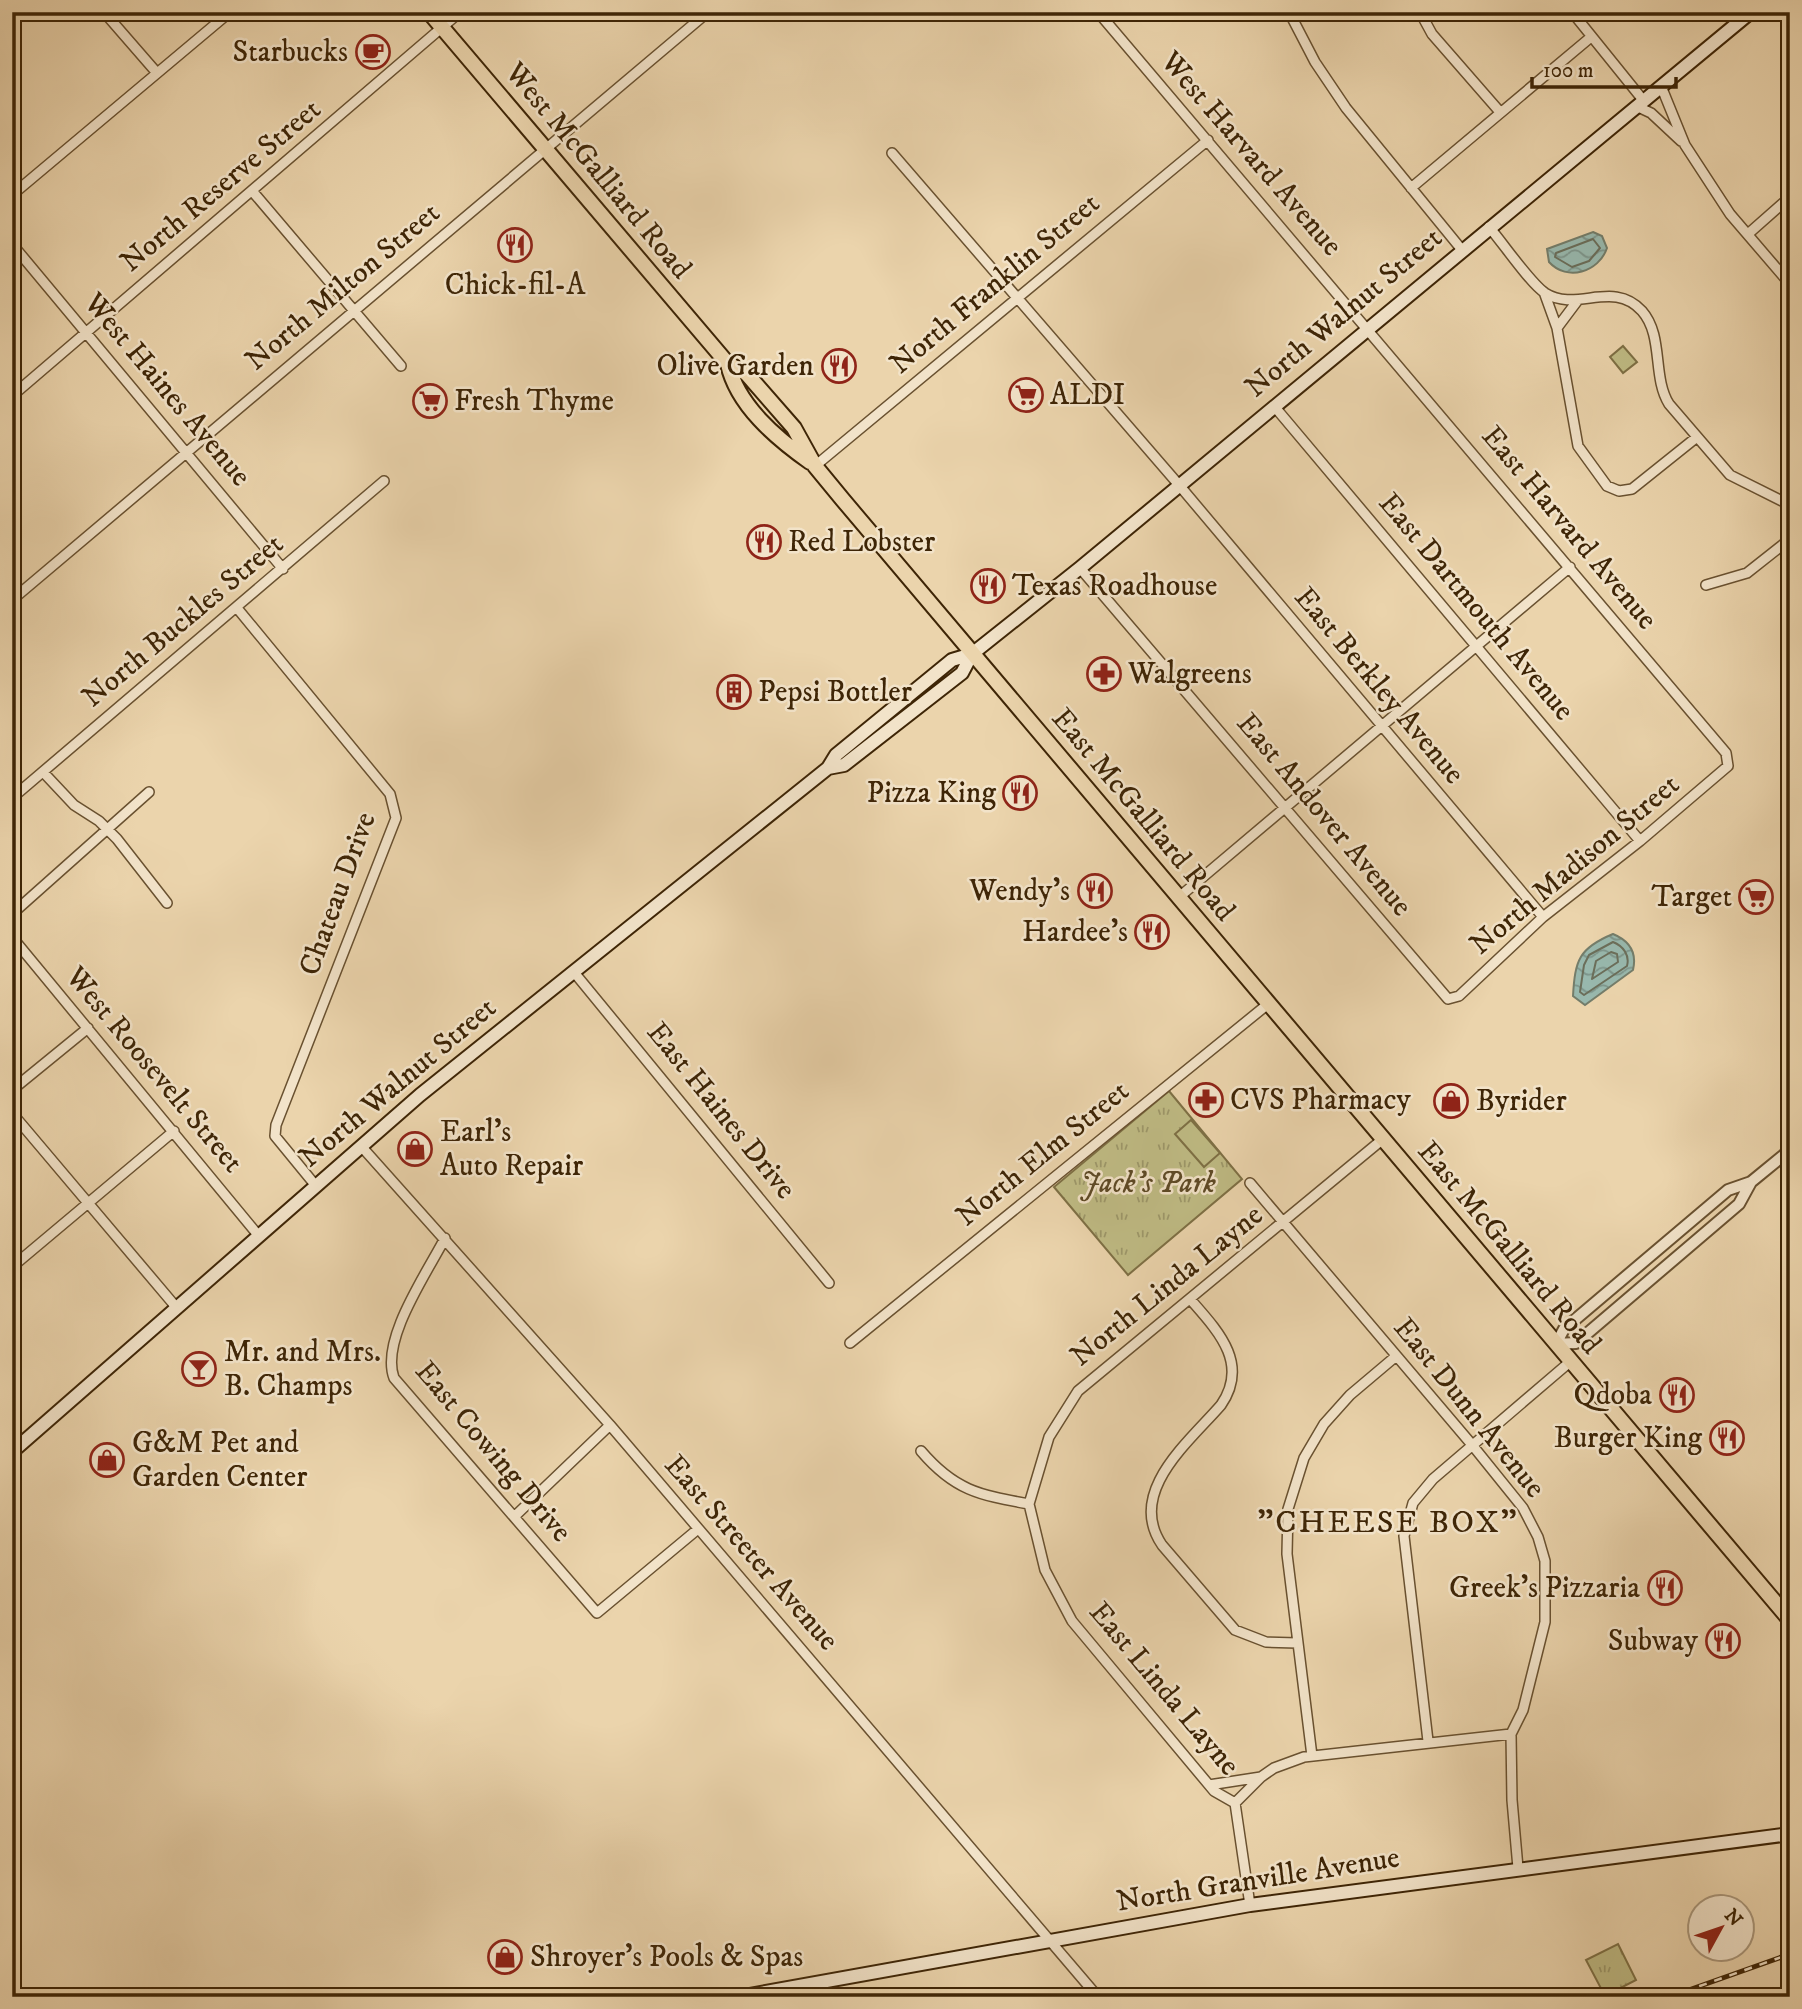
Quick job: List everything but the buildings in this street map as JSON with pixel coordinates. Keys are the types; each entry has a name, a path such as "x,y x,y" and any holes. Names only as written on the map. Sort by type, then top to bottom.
{"main road":[{"name":"West McGalliard Road","path":"429,12 728,363 733,385 779,440 814,466 972,654"},
{"name":"North Walnut Street","path":"15,1445 361,1146 573,971 828,768 844,765 962,673 972,654 1080,568 1751,12"},
{"name":"East McGalliard Road","path":"972,654 1790,1620"},
{"name":"North Granville Avenue","path":"738,1997 1250,1905 1790,1834"}],"street":[{"path":"104,12 157,73"},
{"path":"12,195 230,12"},
{"name":"North Reserve Street","path":"12,396 460,12"},
{"name":"North Milton Street","path":"12,600 708,12"},
{"name":"West Harvard Avenue","path":"1098,12 1368,327"},
{"path":"1289,12 1346,108 1462,250"},
{"path":"1420,12 1432,34 1500,112"},
{"path":"1572,12 1639,103 1685,145"},
{"path":"1411,188 1591,37"},
{"path":"1661,86 1685,145 1730,214 1790,284"},
{"name":"North Franklin Street","path":"814,466 1016,296 1208,140"},
{"name":"East Berkley Avenue","path":"892,153 1179,485 1380,727 1543,917"},
{"path":"253,192 401,366"},
{"path":"1748,234 1790,198"},
{"path":"1489,227 1544,292 1557,328 1578,446 1607,486 1619,491 1632,489 1697,437"},
{"name":"West Haines Avenue","path":"12,244 283,569"},
{"path":"1544,292 1578,300 1617,295 1629,300 1643,313 1651,326 1666,399 1734,479 1790,505"},
{"path":"1557,328 1578,300"},
{"name":"East Harvard Avenue","path":"1368,327 1726,753 1729,762"},
{"name":"East Dartmouth Avenue","path":"1274,405 1640,841"},
{"name":"North Buckles Street","path":"12,798 384,481"},
{"path":"1706,585 1747,573 1790,538"},
{"path":"1178,898 1570,567"},
{"name":"East Andover Avenue","path":"1080,568 1448,999"},
{"name":"Chateau Drive","path":"237,608 390,794 396,806 396,818 276,1125 275,1136 316,1186"},
{"name":"North Madison Street","path":"1448,999 1459,996 1543,917 1722,774 1729,762"},
{"path":"43,772 74,805 107,829 167,903"},
{"path":"12,914 149,792"},
{"name":"West Roosevelt Street","path":"12,937 258,1235"},
{"name":"East Haines Drive","path":"573,971 830,1283"},
{"name":"North Elm Street","path":"850,1343 1268,1004"},
{"path":"12,1090 88,1028"},
{"path":"12,1113 91,1203 176,1307"},
{"path":"12,1267 174,1131"},
{"name":"North Linda Layne","path":"1029,1504 1049,1437 1078,1391 1383,1139"},
{"name":"East Streeter Avenue","path":"361,1146 610,1425 1098,1997"},
{"path":"1556,1344 1564,1329 1728,1190 1751,1182 1790,1150"},
{"path":"1556,1344 1576,1343 1740,1204 1751,1182"},
{"name":"East Dunn Avenue","path":"1250,1183 1473,1446 1523,1508 1538,1537 1545,1561 1546,1602 1541,1640 1522,1710 1511,1734 1512,1800 1518,1868"},
{"name":"East Cowing Drive","path":"445,1238 394,1338 389,1361 392,1373 597,1613 698,1528"},
{"path":"1190,1299 1226,1342 1233,1363 1233,1376 1229,1392 1221,1405 1158,1481 1151,1505 1154,1529 1162,1545 1235,1630 1266,1642 1297,1643"},
{"path":"1312,1756 1286,1543 1288,1509 1295,1479 1324,1424 1350,1395 1395,1357"},
{"path":"1428,1741 1404,1548 1405,1528 1420,1492 1571,1362"},
{"path":"515,1516 610,1425"},
{"path":"920,1451 947,1479 968,1491 1029,1504"},
{"name":"East Linda Layne","path":"1029,1504 1045,1570 1060,1603 1072,1621 1209,1785 1219,1795 1235,1802 1250,1905"},
{"path":"1235,1802 1261,1777 1283,1763 1312,1756 1428,1741 1511,1734"},
{"path":"1209,1785 1261,1777"}],"green space":[{"path":"1623,346 1637,362 1623,373 1610,357"},
{"name":"Jack's Park","path":"1169,1091 1242,1179 1128,1275 1054,1187"},
{"path":"1191,1120 1220,1153 1204,1167 1175,1134"},
{"path":"1618,1944 1636,1980 1605,1996 1586,1960"}],"water":[{"path":"1593,232 1602,236 1607,248 1603,256 1590,268 1582,272 1565,272 1549,262 1547,249"},
{"path":"1613,934 1631,948 1633,970 1585,1005 1573,996 1578,964 1586,950"}],"railway":[{"path":"1669,1997 1790,1954"}],"place":[{"name":"Starbucks","path":"373,52"},
{"name":"Chick-fil-A","path":"515,245"},
{"name":"Olive Garden","path":"839,366"},
{"name":"ALDI","path":"1026,395"},
{"name":"Fresh Thyme","path":"430,401"},
{"name":"Red Lobster","path":"764,542"},
{"name":"Texas Roadhouse","path":"988,586"},
{"name":"Walgreens","path":"1104,674"},
{"name":"Pepsi Bottler","path":"734,692"},
{"name":"Pizza King","path":"1020,793"},
{"name":"Wendy's","path":"1095,891"},
{"name":"Target","path":"1756,897"},
{"name":"Hardee's","path":"1152,932"},
{"name":"CVS Pharmacy","path":"1206,1100"},
{"name":"Byrider","path":"1451,1101"},
{"name":"Earl's Auto Repair","path":"415,1149"},
{"name":"Mr. and Mrs. B. Champs","path":"199,1369"},
{"name":"Qdoba","path":"1677,1395"},
{"name":"Burger King","path":"1727,1438"},
{"name":"G&M Pet and Garden Center","path":"107,1460"},
{"name":"Greek's Pizzaria","path":"1665,1588"},
{"name":"Subway","path":"1723,1641"},
{"name":"Shroyer's Pools & Spas","path":"505,1957"}],"district":[{"name":"\"CHEESE BOX\"","path":"1388,1523"}]}
